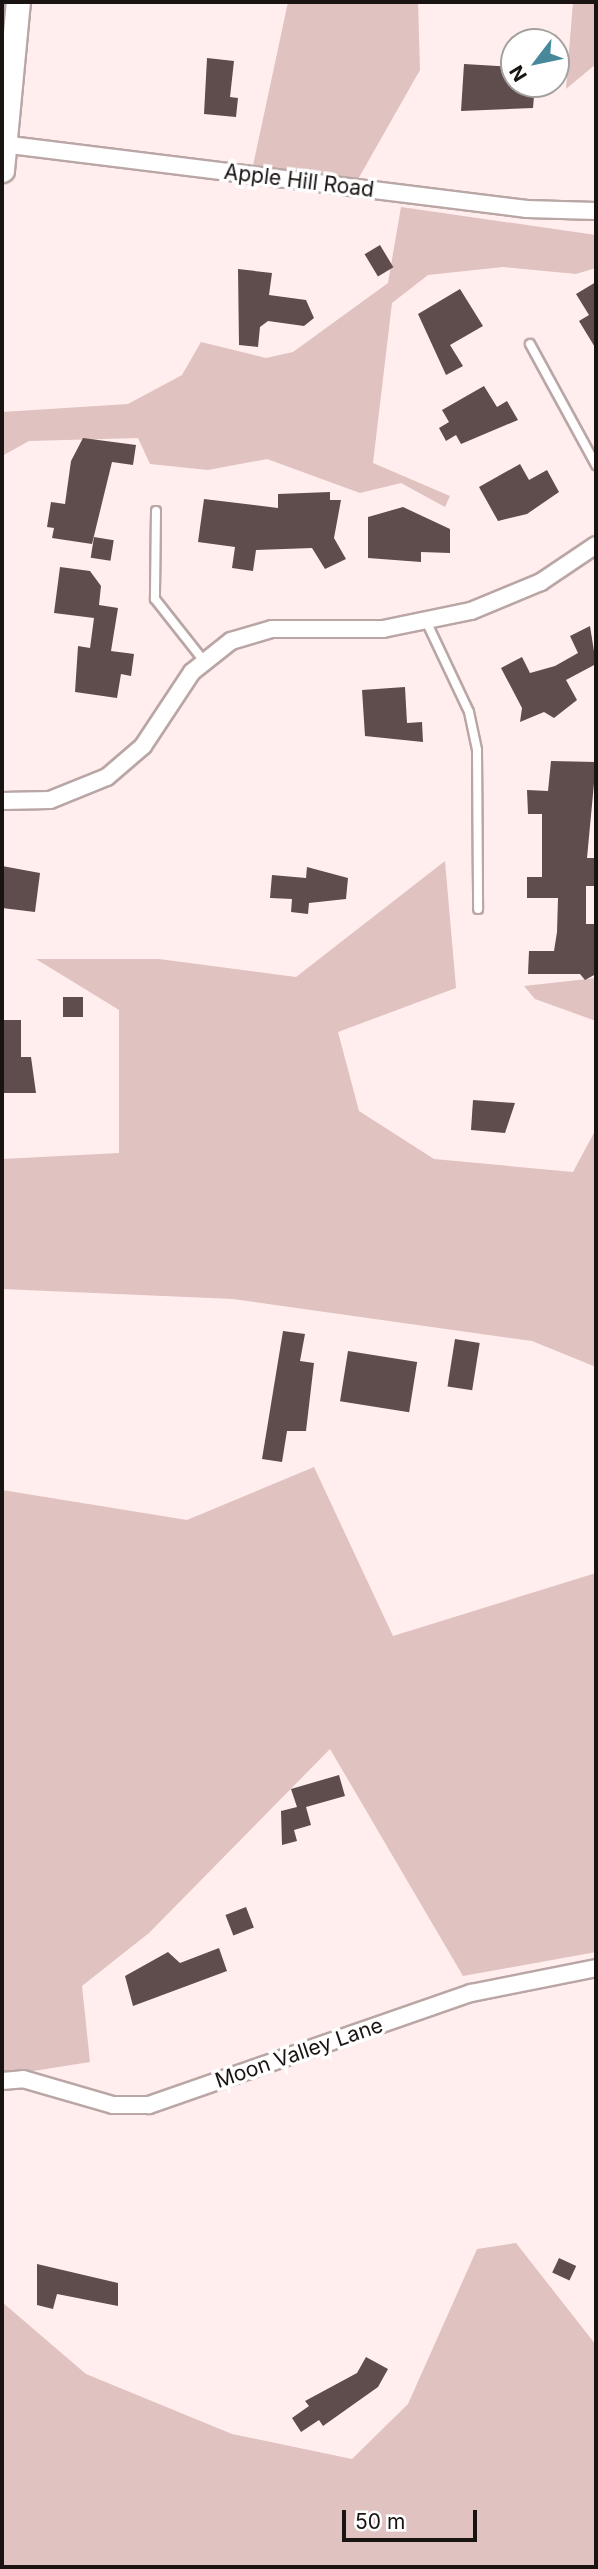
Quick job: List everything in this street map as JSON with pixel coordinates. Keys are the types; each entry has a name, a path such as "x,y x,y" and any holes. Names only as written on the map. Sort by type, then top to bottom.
{"street":[{"path":"2,170 18,2"},
{"name":"Apple Hill Road","path":"3,144 527,209 596,211"},
{"path":"2,801 50,800 114,772 143,746 204,661 231,641 272,629 427,623 517,594 596,545"},
{"name":"Moon Valley Lane","path":"2,2081 23,2079 113,2105 149,2105 471,1993 596,1968"}],"lane":[{"path":"530,344 596,465"},
{"path":"156,511 155,599 204,661"},
{"path":"427,623 469,712 477,750 478,909"}],"shaded area":[{"path":"288,2 418,2 420,70 353,188 251,175"},
{"path":"573,2 596,2 596,64 570,86"},
{"path":"401,207 596,235 596,268 576,274 503,267 428,275 392,303 373,463 450,496 445,507 401,483 360,493 267,459 208,470 150,464 138,438 29,441 2,456 2,412 128,404 182,375 201,342 266,358 293,352 388,283"},
{"path":"445,861 456,988 338,1032 359,1111 434,1159 573,1172 596,1129 596,1367 532,1341 233,1299 2,1289 2,1159 119,1153 119,1010 36,959 159,959 296,977"},
{"path":"596,978 596,1021 535,999 524,986"},
{"path":"314,1467 393,1636 596,1573 596,1952 463,1976 330,1749 149,1933 82,1986 90,2062 2,2076 2,1490 187,1520"},
{"path":"516,2243 596,2345 596,2567 2,2567 2,2302 86,2374 232,2434 352,2459 408,2404 477,2249"}],"building":[{"path":"207,58 234,61 230,97 238,98 236,117 204,114"},
{"path":"464,64 500,66 500,98 534,98 533,108 461,111"},
{"path":"380,245 393,267 378,277 365,254"},
{"path":"238,269 272,273 269,295 306,300 314,318 304,326 268,321 260,327 258,347 239,345"},
{"path":"596,282 596,349 579,321 589,315 576,294"},
{"path":"460,289 483,326 450,345 463,366 446,375 418,314"},
{"path":"484,386 497,407 507,401 518,420 461,444 456,435 446,441 439,428 449,422 442,410"},
{"path":"83,438 136,445 133,465 112,462 92,544 52,538 54,528 47,527 51,502 65,504 71,461"},
{"path":"520,464 529,480 547,470 559,492 527,514 498,521 479,487"},
{"path":"330,492 330,500 341,500 334,538 346,559 325,569 312,548 256,550 253,571 232,568 235,547 198,542 204,499 278,508 278,494"},
{"path":"403,507 450,529 450,553 421,552 421,562 368,558 368,517"},
{"path":"94,537 114,540 110,561 91,558"},
{"path":"60,567 90,571 101,586 99,605 118,608 111,651 134,654 131,676 121,674 117,698 75,692 78,646 90,648 94,618 54,613"},
{"path":"590,626 596,664 566,680 577,700 554,718 544,712 520,722 522,708 501,668 522,657 530,673 555,666 578,653 570,636"},
{"path":"405,687 407,723 422,722 423,742 365,736 362,690"},
{"path":"551,761 596,762 587,858 596,858 596,886 586,886 586,924 596,924 596,974 585,980 580,974 528,974 529,951 554,951 557,932 558,898 527,898 527,877 542,877 542,814 528,814 527,790 548,791"},
{"path":"2,866 40,873 35,912 2,908"},
{"path":"307,867 348,878 346,899 309,903 308,914 291,912 292,899 270,898 272,875 306,878"},
{"path":"63,997 83,997 83,1017 63,1017"},
{"path":"2,1020 21,1020 21,1057 31,1057 36,1093 2,1093"},
{"path":"473,1100 515,1103 505,1133 471,1130"},
{"path":"283,1331 305,1334 300,1361 314,1363 306,1431 287,1431 282,1462 262,1459"},
{"path":"455,1339 480,1343 472,1390 447,1386"},
{"path":"348,1351 417,1362 409,1412 340,1401"},
{"path":"339,1775 345,1796 306,1807 311,1825 294,1830 297,1841 282,1845 281,1811 297,1807 291,1789"},
{"path":"246,1907 254,1928 233,1935 225,1915"},
{"path":"219,1948 227,1971 133,2006 125,1976 168,1952 180,1963"},
{"path":"559,2258 576,2266 569,2281 552,2273"},
{"path":"37,2264 118,2283 118,2306 57,2294 53,2309 37,2305"},
{"path":"366,2357 388,2369 378,2387 323,2426 319,2420 301,2432 292,2418 309,2406 305,2401 357,2373"}]}
